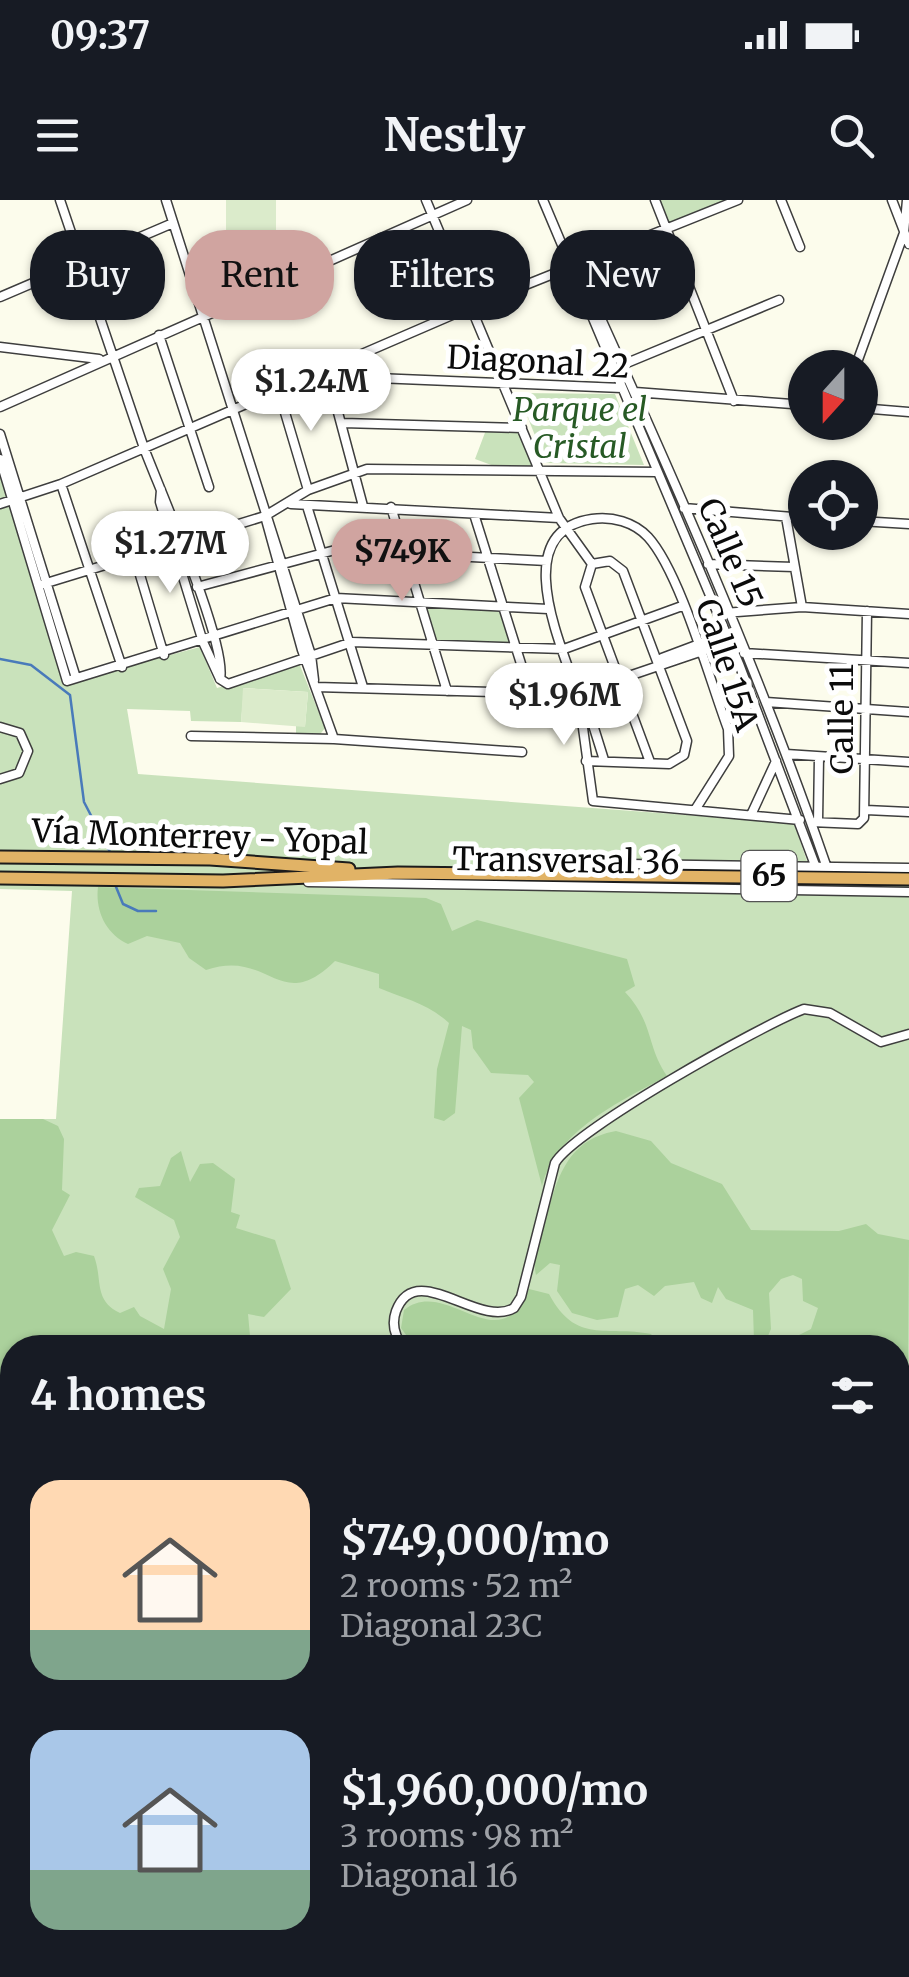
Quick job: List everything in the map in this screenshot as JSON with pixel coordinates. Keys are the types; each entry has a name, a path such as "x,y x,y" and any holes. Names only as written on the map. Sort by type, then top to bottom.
{"highway":[{"name":"Vía Monterrey - Yopal","path":"0,858 210,859 398,873"},
{"name":"Vía Monterrey - Yopal","path":"0,878 223,881 464,873 909,879"}],"street":[{"path":"60,200 71,230"},
{"path":"166,200 185,258"},
{"path":"426,200 439,230"},
{"path":"334,258 467,200"},
{"name":"Calle 15","path":"543,200 556,230"},
{"path":"655,200 734,401"},
{"path":"667,229 738,200"},
{"path":"781,200 800,248"},
{"path":"892,200 909,244"},
{"path":"896,210 908,203"},
{"path":"861,350 904,232 908,203"},
{"path":"155,230 173,222"},
{"path":"0,297 30,284"},
{"path":"622,365 779,300"},
{"path":"102,320 144,448 168,500 177,542 220,679 228,684 352,642 564,649 682,606"},
{"path":"0,407 191,320"},
{"path":"206,320 334,739"},
{"path":"0,504 61,484 278,389 327,373 442,320"},
{"path":"478,320 559,518 592,564"},
{"name":"Calle 15","path":"593,320 657,472 723,614 746,653 814,822 826,865"},
{"name":"Calle 15","path":"602,320 708,564 728,638 815,865"},
{"path":"159,335 209,487"},
{"path":"0,348 104,359"},
{"path":"327,373 363,506"},
{"name":"Diagonal 22","path":"327,373 621,388 788,404"},
{"path":"278,389 308,490"},
{"path":"878,409 909,412"},
{"path":"342,423 522,428"},
{"path":"0,434 71,680 164,655 336,598 420,599 548,609"},
{"path":"0,459 18,500"},
{"path":"44,584 265,516 308,490 379,468 657,472"},
{"path":"61,484 122,667"},
{"path":"290,504 559,518"},
{"path":"306,506 352,642 363,687"},
{"path":"391,507 447,691"},
{"path":"684,508 786,517 802,608"},
{"path":"315,683 521,695 528,686 474,514"},
{"name":"Calle 15A","path":"567,529 592,519 612,520 630,524 646,534 657,549 698,648 732,747 718,777 695,810"},
{"path":"878,522 909,524"},
{"path":"567,529 547,561 543,586 579,699 590,797 598,803 800,820"},
{"path":"177,542 197,588 208,640"},
{"path":"197,588 322,553 404,552 547,561"},
{"path":"134,555 164,655"},
{"path":"586,760 669,764 684,755 687,741 644,620 618,565 603,560 592,564"},
{"path":"592,564 585,587 650,762"},
{"path":"708,564 794,567"},
{"path":"723,614 802,608 909,614"},
{"name":"Calle 11","path":"814,822 858,824 866,810 867,611"},
{"path":"620,680 728,638"},
{"path":"735,655 909,663"},
{"path":"579,699 588,712 604,760"},
{"path":"766,702 909,712"},
{"path":"0,779 19,773 28,751 20,733 1,726"},
{"path":"191,736 334,739 522,752"},
{"path":"769,744 781,741"},
{"path":"786,754 909,762"},
{"path":"814,822 819,757"},
{"path":"750,816 776,761"},
{"path":"866,810 909,812"},
{"name":"Transversal 36","path":"464,873 580,864 909,868"},
{"name":"Transversal 36","path":"223,881 909,892"},
{"path":"397,1335 394,1318 406,1296 415,1292 436,1291 488,1315 503,1315 514,1308 521,1297 554,1162 568,1145 634,1102 804,1010 830,1013 881,1042 909,1034"}],"green space":[{"path":"226,200 276,200 276,230 226,230"},
{"path":"660,200 729,200 669,225"},
{"name":"Parque el Cristal","path":"518,393 615,394 644,465 546,463"},
{"path":"486,430 521,430 539,471 505,470 475,459"},
{"path":"0,448 73,681 200,647 217,688 299,663 325,728 318,737 296,736 296,726 305,726 308,692 244,688 241,722 191,721 190,711 127,709 138,774 794,823 812,876 909,879 909,1335 0,1335 0,1119 56,1119 72,891 0,889"},
{"path":"423,602 503,608 513,645 436,641"},
{"path":"243,688 308,692 305,727 241,722"},
{"path":"98,887 426,898 441,904 452,931 477,920 627,959 635,986 625,992 641,1014 667,1076 610,1107 575,1133 550,1166 542,1186 519,1098 534,1082 528,1075 491,1073 473,1048 471,1030 462,1026 455,1113 444,1121 434,1118 437,1069 449,1023 441,1016 379,988 379,974 335,961 300,983 286,982 245,967 206,970 189,958 180,943 147,936 128,944 104,921 98,905"},
{"path":"0,1119 43,1119 58,1126 64,1139 62,1190 70,1195 52,1230 64,1256 76,1252 94,1256 102,1296 120,1313 134,1307 140,1316 164,1329 171,1289 163,1269 180,1237 174,1220 135,1197 139,1188 160,1186 171,1158 181,1151 190,1182 200,1164 213,1163 235,1179 231,1212 240,1215 236,1228 275,1240 291,1289 264,1317 248,1314 250,1335 0,1335"},
{"path":"616,1131 651,1141 671,1163 722,1184 751,1230 839,1231 866,1224 878,1234 909,1240 908,1335 799,1335 811,1329 818,1308 803,1301 802,1279 793,1275 781,1279 769,1293 768,1335 754,1335 753,1310 726,1299 718,1287 712,1303 701,1298 694,1282 665,1286 654,1296 638,1285 625,1289 618,1317 597,1320 572,1313 557,1291 560,1265 550,1263 536,1275 535,1263 558,1180 574,1154 598,1136"},
{"path":"529,1289 549,1294 559,1310 581,1327 652,1335 406,1335 401,1328 404,1310 420,1302 437,1302 488,1319 503,1319 517,1310"}],"waterway":[{"path":"0,659 31,665 70,695 84,802 111,854"},
{"path":"114,882 123,904 138,911 156,911"}]}
